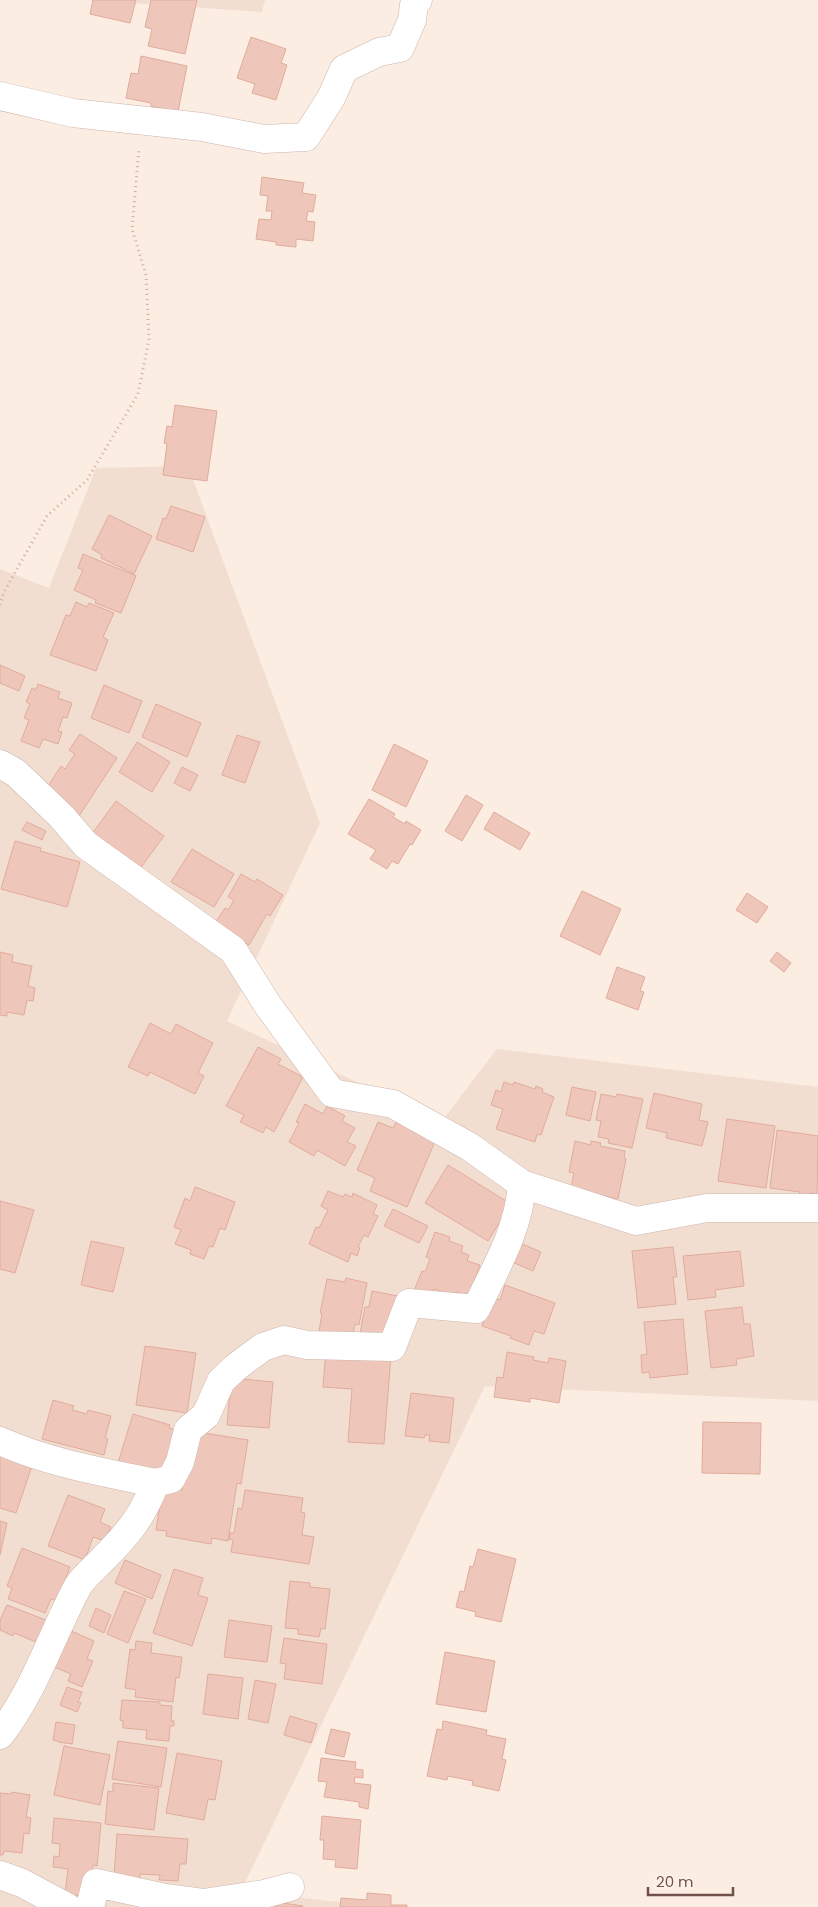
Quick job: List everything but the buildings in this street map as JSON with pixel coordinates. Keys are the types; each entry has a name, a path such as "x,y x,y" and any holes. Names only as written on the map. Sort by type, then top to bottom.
{"street":[{"path":"0,96 73,113 202,127 264,139 306,137 331,98 344,69 379,52 400,48 412,20 414,5 418,0"},
{"path":"0,764 16,773 61,816 86,845 233,950 267,1004 332,1093 393,1104 470,1147 522,1184 636,1221 707,1208 818,1208"},
{"path":"0,1441 60,1462 155,1483 171,1479 180,1462 188,1430 206,1415 221,1381 263,1347 284,1340 306,1345 392,1347 410,1303 476,1309 513,1232 521,1204 522,1184"},
{"path":"0,1735 20,1706 79,1585 127,1535 147,1505 155,1483"},
{"path":"0,1875 22,1883 67,1907"},
{"path":"90,1907 96,1883 165,1898 203,1903 264,1894 290,1887"}],"path":[{"path":"0,605 4,592 47,516 87,480 138,394 149,339 146,275 132,229 139,162 139,120"}],"shaded area":[{"path":"87,0 265,0 262,12"},
{"path":"188,466 320,823 227,1021 441,1122 497,1049 818,1087 818,1401 485,1386 241,1891 383,1907 0,1907 0,569 49,588 96,468"}]}
